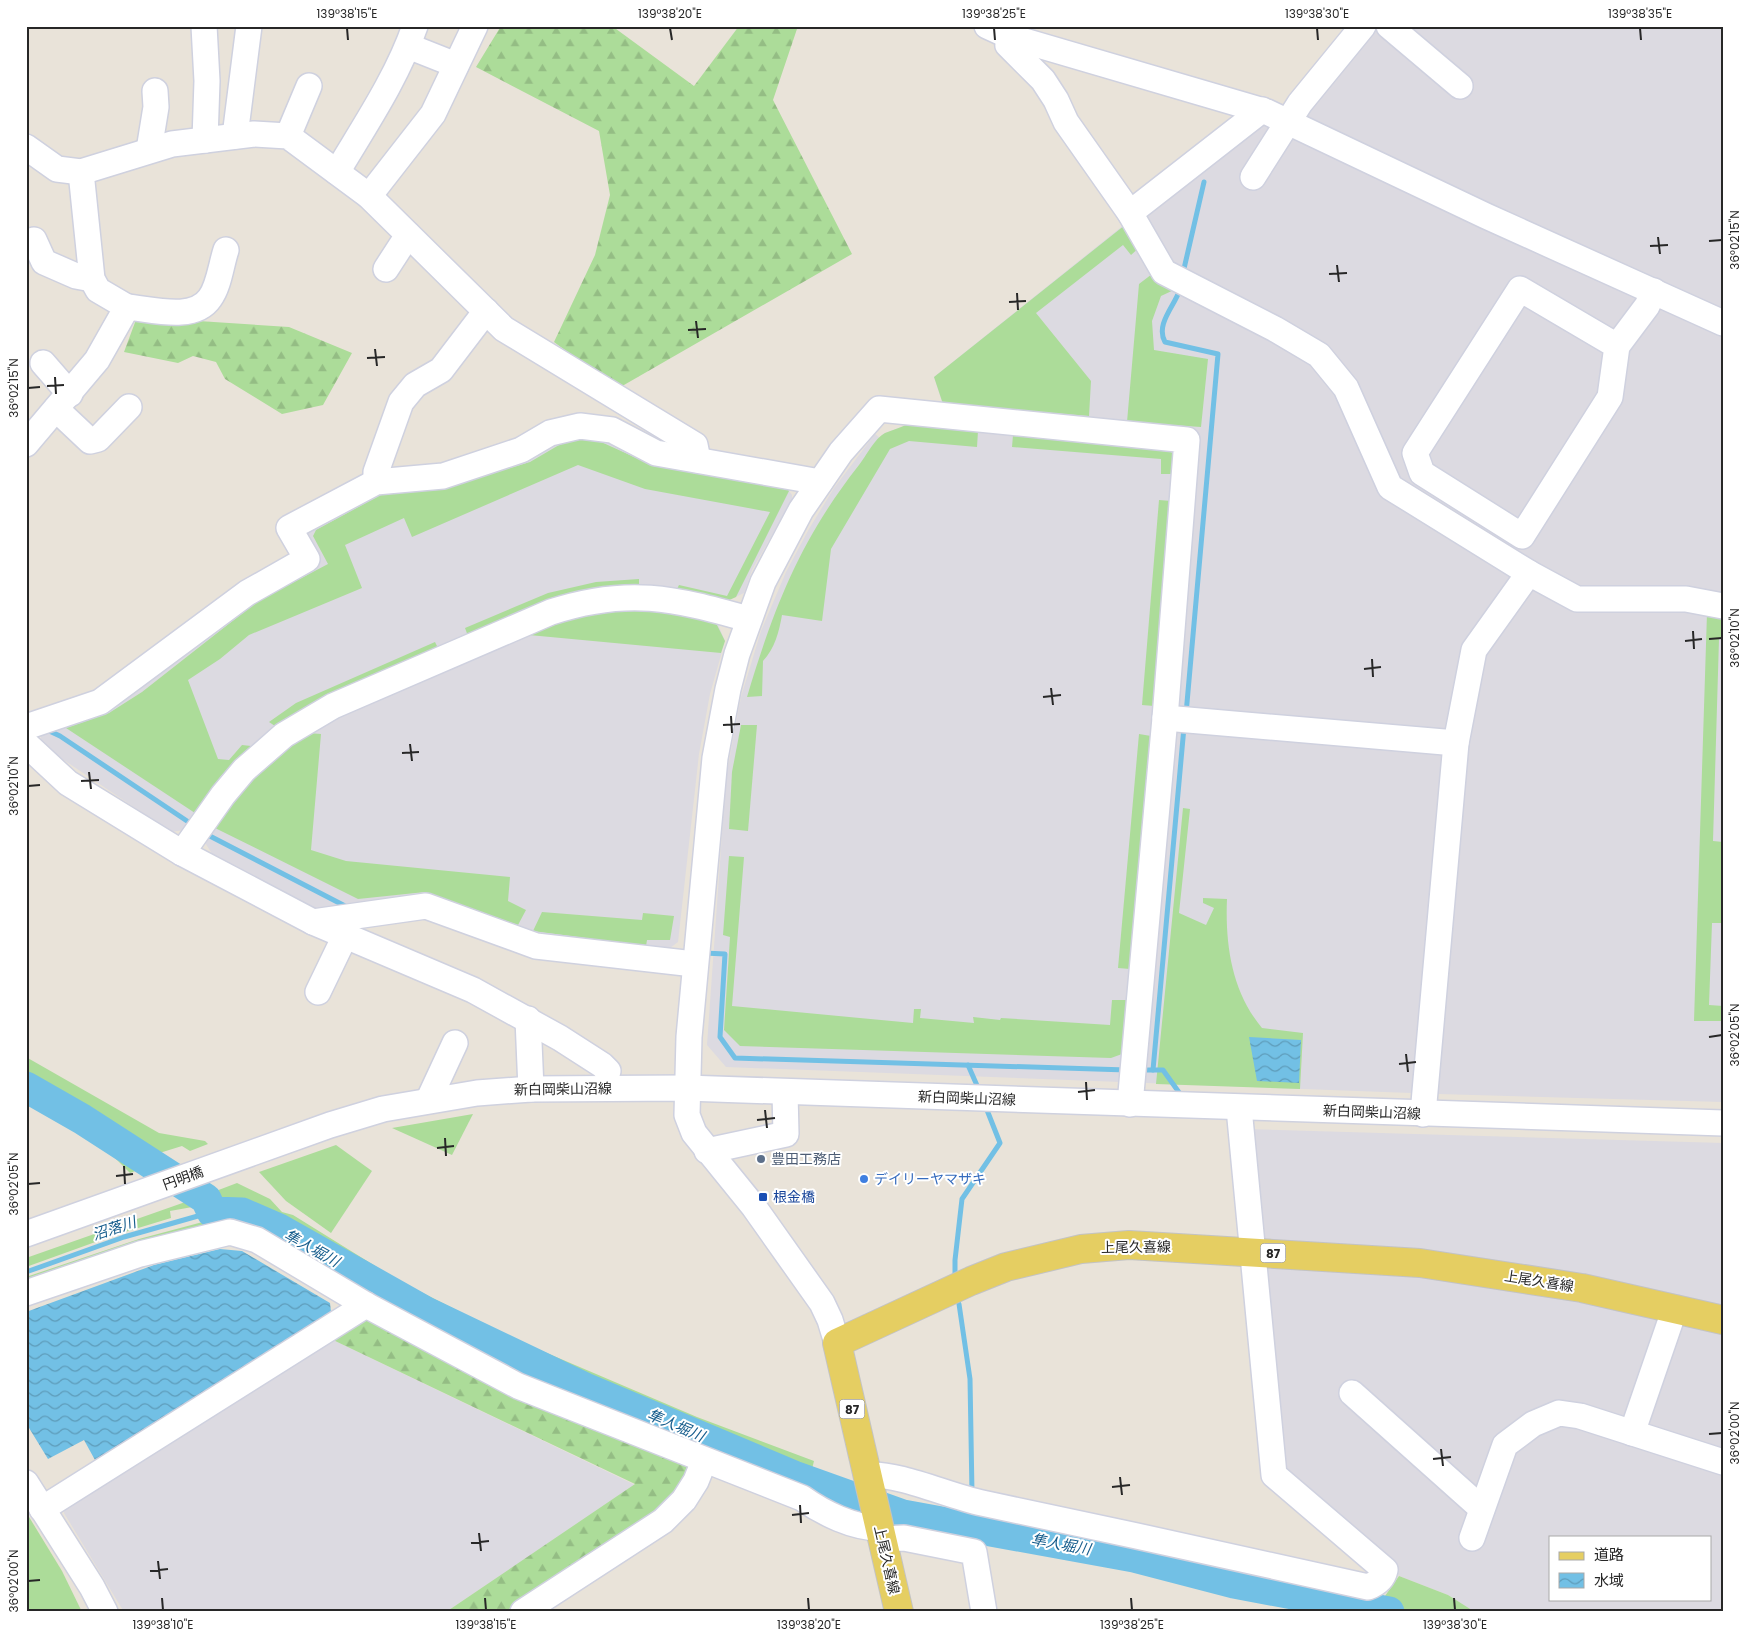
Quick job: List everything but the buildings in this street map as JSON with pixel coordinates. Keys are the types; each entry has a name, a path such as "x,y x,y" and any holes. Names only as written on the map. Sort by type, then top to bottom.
{"main road":[{"name":"上尾久喜線","path":"899,1612 837,1343 971,1281 1006,1267 1057,1254 1129,1245 1252,1251 1428,1264 1582,1288 1723,1320"}],"street":[{"path":"204,26 207,81 205,140"},
{"path":"235,136 249,26"},
{"path":"369,196 433,114 475,26"},
{"path":"987,26 1011,37 1262,110 1290,121 1486,216 1723,323"},
{"path":"1253,178 1300,103 1363,26"},
{"path":"1389,26 1460,86"},
{"path":"337,172 377,106 412,36 456,65"},
{"path":"1011,37 1008,45 1043,80 1056,100 1066,122 1130,212 1164,272 1275,329 1319,355 1346,388 1390,487 1529,573 1577,599 1686,599 1723,606"},
{"path":"288,136 309,86"},
{"path":"149,150 156,107 155,91"},
{"path":"1130,212 1262,110"},
{"path":"27,150 57,169 81,172 172,144 254,134 288,136 369,196 504,329 695,445 698,460"},
{"path":"81,172 92,279 98,290 127,307 183,312 199,310 211,298 226,250"},
{"path":"386,269 408,235"},
{"path":"34,240 44,262 76,276 92,279"},
{"path":"1618,346 1520,289 1415,453 1422,473 1522,536 1610,397 1618,346 1647,306 1654,291"},
{"path":"26,444 97,360 127,307"},
{"path":"376,482 376,472 401,402 415,385 441,370 486,311"},
{"path":"43,363 63,402 90,441 98,439 129,407"},
{"path":"837,1343 830,1320 822,1303 754,1207 707,1151 690,1123 687,1115 686,1088 694,964 715,758 728,689 748,619 782,544 841,452 879,409 1187,440 1165,718 1130,1104"},
{"path":"26,727 100,702 246,593 307,559 289,528 376,482 443,476 521,450 550,433 580,426 612,430 656,453 820,482"},
{"path":"1423,1114 1456,742 1474,650 1529,573"},
{"path":"182,853 223,795 244,770 284,734 333,706 551,612 576,604 603,600 656,597 683,601 748,619"},
{"path":"1165,718 1456,742"},
{"path":"26,744 68,783 182,853 313,922 473,990 528,1019 602,1065 608,1071"},
{"path":"313,922 426,906 536,946 694,964"},
{"path":"318,992 345,936"},
{"path":"528,1019 531,1089"},
{"path":"429,1099 455,1043"},
{"name":"新白岡柴山沼線","path":"222,1163 338,1122 383,1109 429,1099 531,1089 686,1088 1723,1123"},
{"path":"707,1151 786,1134 786,1092"},
{"path":"868,1474 887,1475 978,1502 1170,1542 1368,1587 1376,1584 1385,1570 1274,1475 1239,1108"},
{"name":"円明橋","path":"26,1234 222,1163"},
{"path":"26,1293 140,1254 230,1232 257,1240 366,1305 518,1386 704,1461 717,1463 802,1498 816,1508 855,1524 904,1538 974,1552 984,1612"},
{"path":"42,1509 366,1305"},
{"path":"1632,1433 1675,1308"},
{"path":"1352,1393 1482,1509"},
{"path":"1472,1538 1504,1445 1533,1424 1559,1413 1580,1416 1723,1462"},
{"path":"523,1612 664,1521 684,1500 704,1461"},
{"path":"26,1483 92,1587 105,1612"}],"shaded area":[{"path":"1372,26 1723,26 1723,313 1483,206 1302,116"},
{"path":"1269,121 1723,334 1723,1102 1438,1094 726,1067 707,1045 726,778 741,697 761,631 786,572 809,529 834,488 875,434 880,438 883,434 906,425 943,405 934,377 1251,123"},
{"path":"588,434 787,488 792,495 792,500 752,570 744,593 727,601 717,622 725,641 710,694 699,754 678,942 662,954 537,940 424,900 323,914 214,857 204,841 184,830 171,832 40,744 42,728 254,597 320,560 307,538 310,526 384,486"},
{"path":"1245,1129 1723,1143 1723,1311 1259,1243"},
{"path":"1261,1262 1456,1275 1592,1300 1723,1333 1723,1612 1475,1612 1448,1595 1399,1576 1279,1475"},
{"path":"331,1339 635,1485 446,1612 124,1612 64,1513 66,1502"}],"green space":[{"path":"501,26 612,26 694,86 739,26 798,26 773,100 852,254 617,389 554,342 595,255 610,195 599,131 476,67"},
{"path":"1125,225 1141,246 1131,255 1123,245 1036,313 1091,381 1089,416 943,404 934,377"},
{"path":"1156,271 1176,289 1161,296 1152,321 1154,350 1208,359 1201,427 1127,422 1139,284"},
{"path":"137,317 289,327 352,353 323,405 282,414 225,379 216,362 193,356 178,363 124,352"},
{"path":"906,425 978,431 977,447 909,441 890,449 831,549 822,621 782,615 776,640 771,651 763,661 762,696 747,697 779,604 791,575 820,520 881,435"},
{"path":"1013,435 1168,448 1176,458 1175,474 1161,474 1161,459 1012,447"},
{"path":"576,439 599,441 654,466 787,488 789,491 736,597 727,601 677,589 679,585 727,596 770,512 645,489 578,465 412,537 404,518 345,545 362,588 249,635 220,659 188,680 218,759 229,760 242,745 251,746 221,776 195,813 66,728 109,713 142,692 258,601 328,564 313,536 316,530 384,493 444,488 530,462 559,445"},
{"path":"1159,500 1171,501 1154,706 1142,705"},
{"path":"639,579 639,586 468,636 465,628 548,593 596,582"},
{"path":"622,609 672,611 716,623 725,641 721,653 529,635 575,619"},
{"path":"1707,613 1723,615 1723,639 1719,639 1713,841 1723,842 1723,923 1712,923 1709,1005 1723,1006 1723,1021 1694,1021"},
{"path":"435,642 438,648 334,693 275,726 269,722 296,703"},
{"path":"741,725 757,725 748,831 729,829 732,772"},
{"path":"308,733 321,734 311,850 346,861 510,877 508,901 526,910 518,925 425,892 358,899 215,828 245,785 266,761"},
{"path":"1139,734 1151,736 1130,969 1118,968"},
{"path":"1183,808 1190,809 1179,913 1206,925 1214,908 1203,903 1203,898 1227,899 1227,934 1232,967 1237,983 1252,1014 1262,1028 1303,1033 1300,1089 1156,1084"},
{"path":"729,856 744,857 732,1006 913,1023 914,1009 921,1009 920,1018 974,1023 973,1017 1110,1025 1112,1000 1126,1000 1122,1054 1111,1058 740,1046 724,1030 730,937 723,935"},
{"path":"542,912 642,920 643,913 674,916 670,940 647,940 646,946 533,931"},
{"path":"26,1057 159,1133 205,1141 208,1144 190,1151 182,1146 153,1155 94,1118 26,1080"},
{"path":"26,1092 103,1138 141,1169 130,1173 93,1136 26,1098"},
{"path":"473,1114 452,1155 392,1128"},
{"path":"336,1145 372,1171 331,1233 286,1201 259,1172"},
{"path":"237,1183 270,1199 282,1212 293,1215 401,1282 514,1339 697,1417 814,1461 812,1469 588,1383 531,1359 425,1303 285,1220 242,1205 219,1208 208,1194"},
{"path":"191,1200 198,1206 170,1211 171,1218 112,1236 26,1267 26,1258"},
{"path":"225,1216 244,1217 327,1258 485,1349 575,1390 806,1483 805,1492 528,1379 389,1307 257,1230 26,1286 26,1277 139,1239"},
{"path":"364,1320 371,1320 687,1462 692,1471 661,1512 509,1612 446,1612 635,1484 331,1339"},
{"path":"26,1512 62,1571 82,1612 26,1612"},
{"path":"971,1512 1158,1545 1385,1596 1399,1576 1448,1595 1475,1612 1409,1612 1383,1601 1280,1579 1215,1569 1115,1543"}],"water":[{"path":"1249,1037 1301,1040 1299,1083 1257,1081"},
{"path":"220,1249 242,1251 330,1303 331,1312 95,1460 84,1440 48,1459 26,1423 26,1312 154,1265"}],"waterway":[{"path":"1183,273 1204,182"},
{"path":"1180,289 1162,329 1165,342 1218,354 1186,714"},
{"path":"1153,1070 1184,727"},
{"path":"45,729 60,736 193,825"},
{"path":"204,833 349,908"},
{"path":"704,953 725,954 720,1037 735,1058 1127,1070"},
{"path":"968,1065 979,1090"},
{"path":"1141,1070 1163,1070 1183,1098"},
{"name":"隼人堀川","path":"26,1087 82,1119 206,1199 212,1212 242,1213 279,1229 426,1312 585,1388 794,1476 903,1515 1134,1557 1234,1583 1389,1612"},
{"path":"955,1277 955,1260 962,1199 1000,1143 985,1105"},
{"name":"沼落川","path":"26,1272 124,1237 212,1212"},
{"path":"959,1304 970,1379 972,1493"},
{"path":"966,1526 969,1507"}],"place":[{"name":"豊田工務店","path":"761,1159"},
{"name":"デイリーヤマザキ","path":"864,1179"},
{"name":"根金橋","path":"763,1197"}]}
